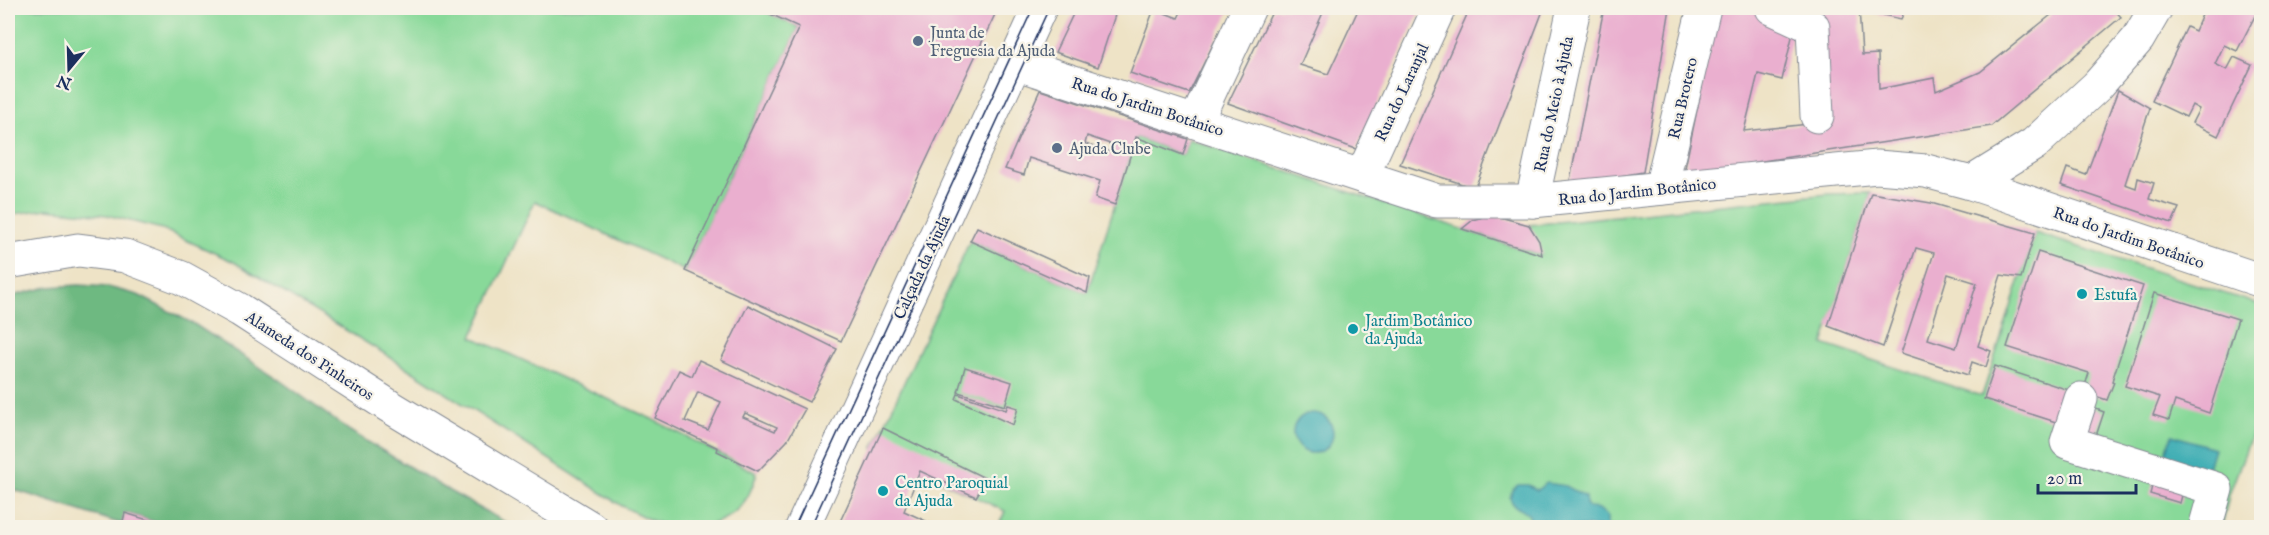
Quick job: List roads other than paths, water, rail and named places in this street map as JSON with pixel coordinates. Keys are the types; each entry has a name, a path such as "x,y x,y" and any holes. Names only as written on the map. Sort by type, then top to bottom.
{"street":[{"name":"Calçada da Ajuda","path":"802,528 1041,8"},
{"path":"1196,121 1249,8"},
{"name":"Rua do Laranjal","path":"1362,176 1439,8"},
{"name":"Rua do Meio à Ajuda","path":"1532,201 1574,8"},
{"name":"Rua Brotero","path":"1661,188 1704,8"},
{"path":"1772,8 1814,27 1817,116"},
{"path":"1971,183 2034,144 2097,86 2138,39 2156,8"},
{"name":"Rua do Jardim Botânico","path":"1015,63 1437,201 1532,201 1876,167 1926,171 1971,183 2262,281"},
{"name":"Alameda dos Pinheiros","path":"8,261 78,250 125,255 182,278 240,310 389,406 591,528"},
{"path":"2081,399 2067,442 2216,489 2205,528"}],"water":[{"path":"1313,413 1321,414 1327,419 1332,425 1332,441 1327,447 1321,452 1313,453 1305,452 1299,447 1294,441 1293,433 1294,425 1299,419 1305,414"},
{"path":"2172,435 2214,448 2207,471 2164,458"},
{"path":"1546,483 1566,486 1586,497 1586,504 1589,508 1599,509 1607,516 1607,527 1536,527 1531,524 1529,515 1512,502 1510,498 1512,490 1518,485 1528,485 1537,490"}],"tram line":[{"path":"794,528 1033,8"},
{"path":"810,528 1049,8"}],"place":[{"name":"Junta de Freguesia da Ajuda","path":"918,41"},
{"name":"Ajuda Clube","path":"1057,148"},
{"name":"Estufa","path":"2082,294"},
{"name":"Jardim Botânico da Ajuda","path":"1353,329"},
{"name":"Centro Paroquial da Ajuda","path":"883,491"}]}
